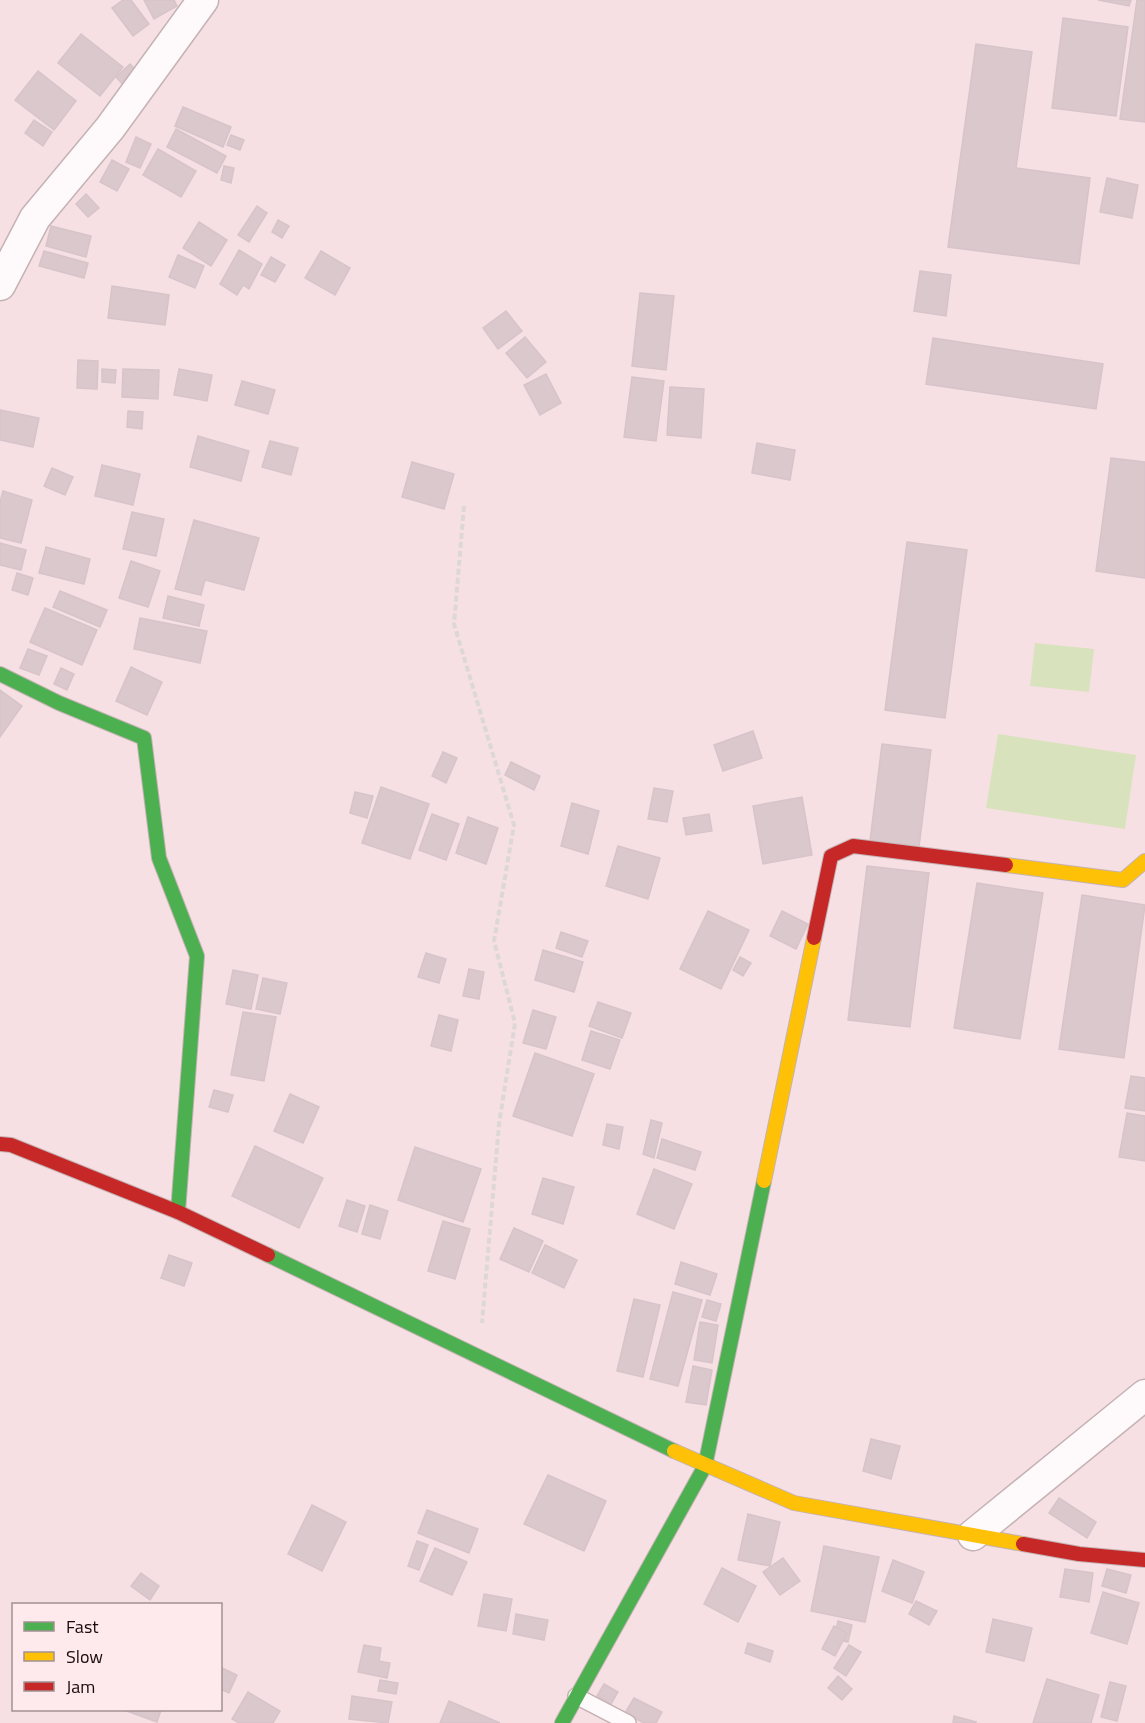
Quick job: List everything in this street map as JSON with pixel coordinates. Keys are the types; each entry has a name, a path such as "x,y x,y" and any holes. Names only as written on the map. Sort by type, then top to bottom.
{"street":[{"path":"0,285 35,218 110,128 203,0"},
{"path":"0,674 59,703 144,738 159,858 197,956 178,1212"},
{"path":"562,1723 705,1466 831,856 853,846 1123,880 1145,861"},
{"path":"0,1144 11,1145 178,1212 705,1466 794,1503 1079,1554 1145,1560"},
{"path":"973,1535 1145,1395"}],"lane":[{"path":"576,1696 628,1723"}],"path":[{"path":"464,506 454,624 514,825 494,942 515,1023 499,1124 479,1357"}],"green space":[{"path":"1035,643 1094,649 1089,692 1030,686"},
{"path":"998,734 1136,755 1125,829 986,808"}],"building":[{"path":"123,0 131,0 149,24 133,36 112,8"},
{"path":"144,0 174,0 177,6 154,19"},
{"path":"1098,0 1131,0 1129,6"},
{"path":"1137,0 1145,0 1145,122 1120,119"},
{"path":"1063,18 1128,27 1116,116 1052,108"},
{"path":"81,34 123,67 100,96 58,63"},
{"path":"976,44 1032,52 1016,168 1090,178 1079,264 948,247"},
{"path":"130,64 140,75 126,88 116,77"},
{"path":"38,71 76,101 54,130 15,100"},
{"path":"183,107 231,127 223,147 175,126"},
{"path":"34,120 52,132 43,146 25,133"},
{"path":"176,129 226,156 217,173 167,147"},
{"path":"231,135 244,140 240,150 227,145"},
{"path":"136,137 151,144 140,168 126,162"},
{"path":"158,149 196,171 181,197 143,175"},
{"path":"112,160 129,169 117,191 100,182"},
{"path":"224,166 234,168 231,183 221,180"},
{"path":"1107,178 1138,185 1132,218 1100,212"},
{"path":"86,194 99,208 88,217 76,204"},
{"path":"257,206 267,213 249,242 238,235"},
{"path":"278,220 289,226 282,238 272,232"},
{"path":"199,222 227,240 211,266 183,248"},
{"path":"51,226 91,236 86,257 46,246"},
{"path":"239,250 262,264 249,289 243,285 237,295 220,284"},
{"path":"44,251 88,263 84,278 39,266"},
{"path":"321,251 350,268 335,295 305,278"},
{"path":"178,255 204,266 195,288 169,277"},
{"path":"271,257 285,265 275,282 261,275"},
{"path":"920,271 951,275 946,316 914,311"},
{"path":"112,286 169,295 165,325 108,318"},
{"path":"640,293 674,296 666,370 632,366"},
{"path":"506,311 522,331 498,349 483,328"},
{"path":"525,337 546,362 527,378 506,353"},
{"path":"933,338 1103,364 1096,409 926,384"},
{"path":"78,360 98,361 97,389 77,388"},
{"path":"102,369 116,370 115,383 102,382"},
{"path":"123,369 159,370 158,399 122,397"},
{"path":"179,369 212,375 207,401 174,395"},
{"path":"546,374 561,403 540,415 524,385"},
{"path":"632,377 664,381 656,441 624,437"},
{"path":"242,381 275,390 268,414 235,405"},
{"path":"670,387 704,389 701,438 667,435"},
{"path":"0,410 39,418 33,447 0,440"},
{"path":"128,411 143,412 142,429 127,427"},
{"path":"198,436 249,451 241,481 190,467"},
{"path":"270,441 298,448 291,475 262,467"},
{"path":"757,443 795,450 790,480 752,473"},
{"path":"1111,458 1145,462 1145,578 1096,571"},
{"path":"412,462 454,474 444,509 402,497"},
{"path":"102,465 140,474 133,505 95,496"},
{"path":"52,468 73,477 65,495 44,486"},
{"path":"3,491 32,500 21,543 0,538 0,502"},
{"path":"132,512 164,519 156,556 123,549"},
{"path":"194,520 259,538 244,590 205,580 201,595 175,589"},
{"path":"907,542 967,550 945,718 885,710"},
{"path":"0,543 26,550 21,570 0,565"},
{"path":"46,547 90,559 84,584 39,573"},
{"path":"131,561 160,571 148,607 119,598"},
{"path":"17,573 33,578 28,595 12,590"},
{"path":"60,591 107,610 100,627 53,607"},
{"path":"168,596 204,605 199,626 163,618"},
{"path":"45,608 97,630 82,665 30,642"},
{"path":"140,618 207,631 200,663 134,649"},
{"path":"28,649 47,656 39,675 20,668"},
{"path":"131,667 162,682 147,715 116,701"},
{"path":"61,668 74,674 67,690 54,684"},
{"path":"0,690 22,706 0,737"},
{"path":"753,731 762,758 723,771 714,745"},
{"path":"882,744 931,750 919,847 870,841"},
{"path":"443,752 457,758 446,783 432,776"},
{"path":"511,762 540,776 534,790 505,775"},
{"path":"381,787 429,804 410,859 362,843"},
{"path":"654,788 673,791 667,822 648,819"},
{"path":"355,792 373,796 367,818 350,813"},
{"path":"802,797 812,855 763,864 753,806"},
{"path":"572,803 599,811 588,854 561,846"},
{"path":"432,814 459,824 446,860 419,850"},
{"path":"709,814 712,831 686,835 683,818"},
{"path":"468,817 498,828 486,864 456,853"},
{"path":"618,846 660,858 648,899 606,886"},
{"path":"867,866 929,873 910,1027 848,1020"},
{"path":"977,883 1043,893 1020,1039 954,1028"},
{"path":"1082,895 1145,905 1124,1058 1059,1049"},
{"path":"708,911 749,930 721,989 680,969"},
{"path":"782,911 808,924 796,949 770,936"},
{"path":"561,932 588,941 582,957 556,948"},
{"path":"543,950 583,962 574,992 535,980"},
{"path":"426,953 446,959 439,983 418,977"},
{"path":"740,957 751,963 743,976 733,970"},
{"path":"469,969 484,972 479,999 463,996"},
{"path":"233,970 258,975 251,1009 226,1004"},
{"path":"263,978 287,983 280,1014 256,1009"},
{"path":"598,1002 631,1013 622,1038 589,1026"},
{"path":"533,1010 556,1017 546,1049 523,1043"},
{"path":"243,1012 276,1017 264,1081 231,1075"},
{"path":"439,1015 458,1020 451,1051 431,1046"},
{"path":"591,1031 620,1040 610,1069 582,1060"},
{"path":"535,1053 594,1074 572,1136 513,1116"},
{"path":"1131,1076 1145,1078 1145,1111 1125,1108"},
{"path":"214,1090 233,1095 228,1112 209,1107"},
{"path":"290,1094 319,1107 303,1143 274,1131"},
{"path":"1127,1113 1145,1116 1145,1161 1119,1157"},
{"path":"651,1120 662,1123 654,1158 643,1154"},
{"path":"607,1124 623,1127 619,1149 603,1145"},
{"path":"662,1139 701,1152 695,1170 657,1158"},
{"path":"255,1146 323,1178 299,1228 232,1196"},
{"path":"415,1147 481,1169 463,1222 398,1200"},
{"path":"654,1169 692,1184 674,1229 637,1214"},
{"path":"543,1178 574,1187 563,1224 532,1214"},
{"path":"347,1200 365,1206 357,1232 339,1226"},
{"path":"370,1205 388,1211 380,1239 362,1234"},
{"path":"443,1221 470,1229 455,1279 428,1271"},
{"path":"514,1228 543,1241 529,1272 500,1259"},
{"path":"545,1245 577,1260 564,1288 532,1273"},
{"path":"169,1255 192,1263 184,1286 161,1278"},
{"path":"681,1262 717,1274 710,1295 675,1284"},
{"path":"673,1292 702,1300 678,1386 650,1379"},
{"path":"634,1299 660,1305 643,1377 617,1371"},
{"path":"707,1300 721,1304 716,1321 702,1317"},
{"path":"700,1322 718,1325 712,1363 694,1360"},
{"path":"693,1366 712,1370 706,1405 686,1402"},
{"path":"871,1439 900,1446 891,1479 863,1471"},
{"path":"548,1475 606,1501 584,1551 524,1524"},
{"path":"1059,1498 1096,1522 1087,1538 1049,1513"},
{"path":"312,1505 346,1522 322,1571 288,1554"},
{"path":"427,1510 478,1529 469,1553 418,1533"},
{"path":"748,1514 780,1522 770,1566 738,1560"},
{"path":"417,1541 428,1545 419,1570 408,1566"},
{"path":"824,1546 879,1557 865,1622 811,1611"},
{"path":"435,1548 467,1562 452,1595 420,1581"},
{"path":"783,1558 800,1581 780,1595 763,1572"},
{"path":"893,1560 924,1572 912,1603 882,1591"},
{"path":"722,1568 756,1586 738,1622 704,1604"},
{"path":"1065,1569 1093,1573 1089,1602 1060,1597"},
{"path":"1107,1569 1131,1575 1126,1593 1102,1586"},
{"path":"141,1573 159,1586 150,1600 131,1586"},
{"path":"1103,1592 1139,1603 1127,1644 1091,1633"},
{"path":"484,1594 512,1599 506,1631 478,1626"},
{"path":"916,1601 937,1611 929,1625 909,1614"},
{"path":"516,1614 548,1620 544,1640 513,1634"},
{"path":"993,1619 1032,1628 1024,1661 986,1652"},
{"path":"838,1621 852,1625 848,1642 834,1639"},
{"path":"834,1626 847,1633 835,1656 822,1649"},
{"path":"748,1643 773,1651 770,1662 745,1653"},
{"path":"364,1645 381,1648 379,1661 390,1663 387,1678 358,1672"},
{"path":"849,1645 861,1652 846,1676 834,1668"},
{"path":"222,1668 237,1675 229,1693 222,1690"},
{"path":"838,1676 852,1689 842,1700 828,1688"},
{"path":"1047,1679 1099,1695 1091,1723 1033,1723"},
{"path":"380,1680 398,1683 396,1694 378,1691"},
{"path":"1110,1682 1126,1686 1117,1721 1101,1717"},
{"path":"604,1684 618,1692 611,1704 597,1696"},
{"path":"248,1692 280,1711 273,1723 239,1723 232,1719"},
{"path":"352,1696 392,1702 388,1723 349,1719"},
{"path":"634,1698 662,1712 656,1723 644,1723 625,1713"},
{"path":"449,1701 500,1723 440,1723"},
{"path":"127,1711 161,1711 157,1722"},
{"path":"954,1716 976,1722 953,1723"}],"traffic: fast":[{"path":"0,674 59,703 144,738 159,858 197,956 178,1212"},
{"path":"562,1723 705,1466 764,1181"},
{"path":"268,1255 674,1451"}],"traffic: slow":[{"path":"1006,865 1123,880 1145,861"},
{"path":"764,1181 814,938"},
{"path":"674,1451 794,1503 1023,1544"}],"traffic: jam":[{"path":"814,938 831,856 853,846 1006,865"},
{"path":"0,1144 11,1145 178,1212 268,1255"},
{"path":"1023,1544 1079,1554 1145,1560"}]}
